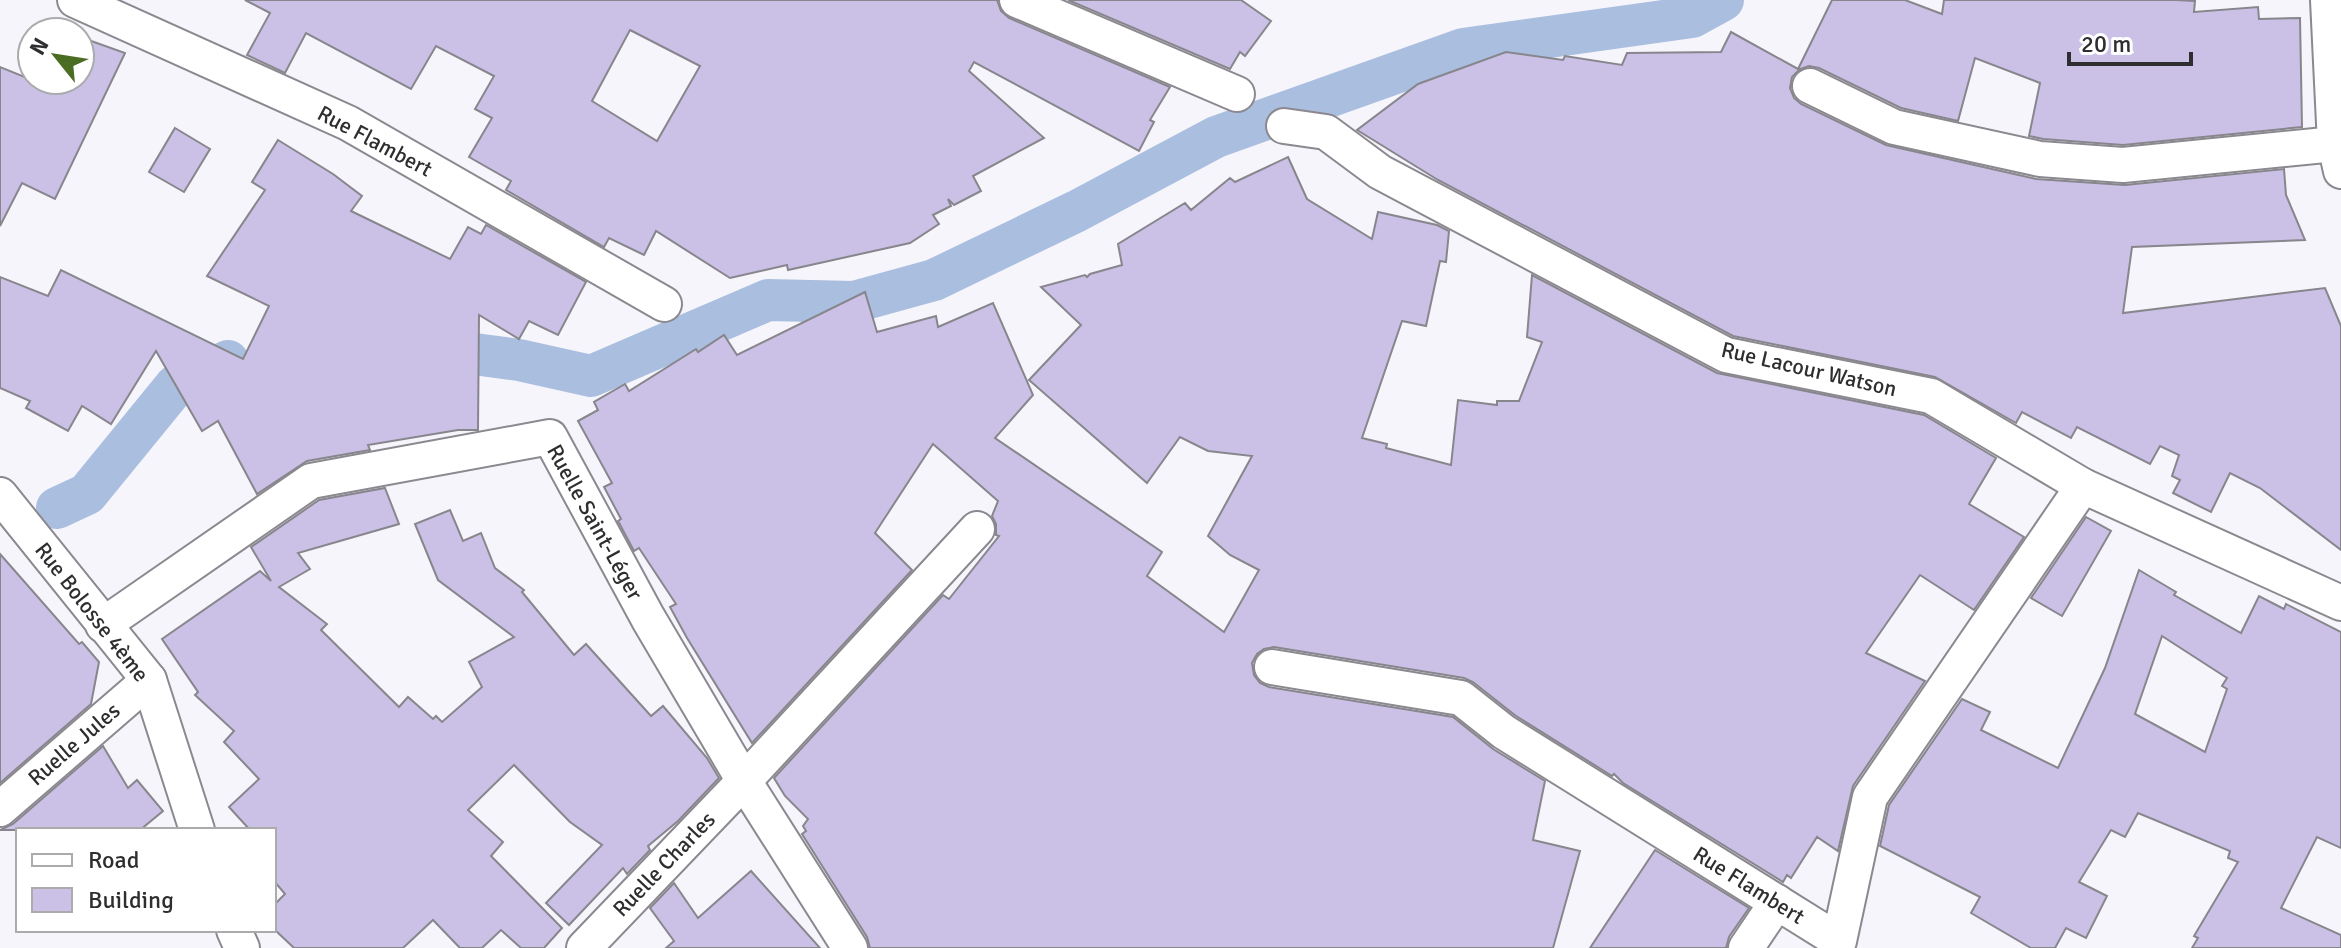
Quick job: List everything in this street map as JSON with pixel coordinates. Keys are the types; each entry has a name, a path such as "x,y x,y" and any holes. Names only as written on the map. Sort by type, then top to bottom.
{"street":[{"name":"Rue Flambert","path":"75,0 348,123 664,304"},
{"path":"1017,0 1237,94"},
{"path":"1810,86 1894,127 2040,159 2123,165 2338,158 2336,80 2328,0"},
{"name":"Rue Lacour Watson","path":"1284,126 1326,132 1380,172 1726,355 1931,396 2083,486 2341,603"},
{"name":"Ruelle Saint-Léger","path":"103,625 311,481 550,437 648,618 744,781 850,948"},
{"name":"Rue Flambert","path":"1272,667 1461,698 1504,732 1839,941 1870,797 2083,486"},
{"name":"Rue Bolosse 4ème","path":"0,495 149,680 196,828"},
{"name":"Ruelle Charles","path":"584,948 744,781 977,529"},
{"name":"Ruelle Jules","path":"0,809 149,680"},
{"path":"1746,948 1777,902"}],"building":[{"path":"245,0 997,0 1001,11 1009,18 1170,87 1150,120 1154,122 1139,151 974,62 969,71 1044,138 973,176 981,191 954,205 948,199 951,206 933,215 939,224 910,243 788,270 787,265 730,278 656,231 644,255 609,238 604,247 506,190 511,181 469,157 492,118 475,109 494,76 436,46 411,89 306,33 285,73 247,55 270,13","holes":["630,30 700,66 657,141 592,101"]},
{"path":"1068,0 1241,0 1271,21 1245,56 1240,52 1230,69"},
{"path":"1832,0 1905,0 1942,14 1944,0 2176,0 2195,1 2194,12 2258,7 2259,19 2300,18 2302,127 2123,145 2043,139 2029,136 2040,83 1975,58 1958,121 1901,108 1809,66 1792,77 1790,88 1801,104 1886,145 2036,179 2125,185 2284,169 2286,195 2305,240 2132,247 2123,313 2325,288 2341,326 2341,550 2260,488 2230,473 2211,512 2173,493 2180,480 2172,476 2179,455 2160,446 2150,464 2077,427 2071,438 2022,412 2016,423 1935,377 1733,336 1438,180 1357,130 1418,84 1506,52 1563,60 1565,56 1622,65 1627,53 1721,52 1731,32 1798,69"},
{"path":"96,43 125,53 55,199 22,183 0,226 0,67 16,74 16,96 96,96"},
{"path":"175,128 210,149 184,192 149,172"},
{"path":"278,140 362,196 351,211 450,259 468,227 481,234 486,225 586,282 558,335 529,321 519,339 479,315 478,430 458,430 368,445 370,450 307,461 257,494 218,421 202,431 156,351 111,424 82,406 68,431 26,408 30,401 0,388 0,277 48,296 61,270 243,359 269,306 207,276 265,190 252,182"},
{"path":"1288,157 1307,199 1372,239 1378,212 1437,225 1449,231 1446,262 1440,261 1426,326 1402,321 1362,438 1387,444 1386,448 1451,465 1458,400 1497,405 1497,401 1519,401 1542,342 1527,337 1532,275 1717,373 1924,415 1996,458 1969,504 2024,537 1974,610 1920,575 1866,653 1925,681 1853,786 1838,851 1817,837 1791,878 1787,875 1783,882 1623,783 1614,774 1612,776 1516,716 1473,682 1274,647 1257,654 1252,663 1254,675 1260,683 1453,717 1493,749 1545,781 1533,840 1580,851 1553,948 870,948 867,937 802,834 806,831 803,826 808,819 785,796 774,778 943,595 949,599 999,536 996,535 992,516 998,501 933,444 875,533 912,570 752,743 670,607 676,604 639,548 634,551 604,487 612,483 578,421 598,410 594,402 625,384 629,391 724,335 737,355 865,292 877,332 936,316 938,327 993,303 1033,395 995,438 1162,552 1147,576 1224,632 1259,570 1230,555 1208,536 1252,456 1208,451 1180,437 1147,483 1029,380 1081,325 1041,287 1087,277 1122,265 1118,244 1185,203 1191,210 1230,178 1235,182"},
{"path":"385,488 399,524 298,553 310,569 279,587 327,624 321,630 399,707 408,697 433,719 436,716 442,722 482,687 469,662 514,637 438,580 415,524 450,510 463,541 481,533 495,568 524,590 522,592 574,655 586,644 651,716 663,706 707,758 719,778 678,821 648,846 650,850 627,874 623,868 569,925 546,903 602,845 570,822 514,765 468,810 503,842 491,856 562,928 544,948 521,948 501,930 482,948 460,948 433,920 403,948 294,948 276,931 276,903 285,894 276,883 276,828 248,828 229,807 259,779 224,742 234,731 195,695 198,692 162,639 260,571 271,581 251,547 319,500"},
{"path":"2086,517 2111,531 2062,616 2031,598"},
{"path":"0,554 79,644 82,642 99,662 91,704 0,783"},
{"path":"2139,570 2176,592 2174,595 2241,633 2259,596 2284,609 2286,604 2341,632 2341,848 2317,837 2281,908 2341,935 2341,948 2192,948 2198,938 2194,936 2238,862 2228,858 2230,851 2138,813 2125,837 2111,830 2079,882 2107,896 2086,938 2066,928 2055,948 2031,948 1971,913 1980,897 1880,846 1889,805 1962,699 1990,712 1981,730 2058,768 2105,668","holes":["2162,636 2227,678 2222,686 2227,689 2205,752 2135,714"]},
{"path":"103,746 128,788 137,780 163,811 142,828 0,830 13,824"},
{"path":"1655,850 1749,908 1729,937 1726,948 1590,948"},
{"path":"751,871 820,948 666,948 674,941 650,908 674,883 698,918"}],"waterway":[{"path":"421,347 519,360 591,376 768,300 854,302 934,280 1077,211 1216,137 1463,49 1692,17 1723,0"},
{"path":"57,508 87,494 176,385 228,361"}]}
